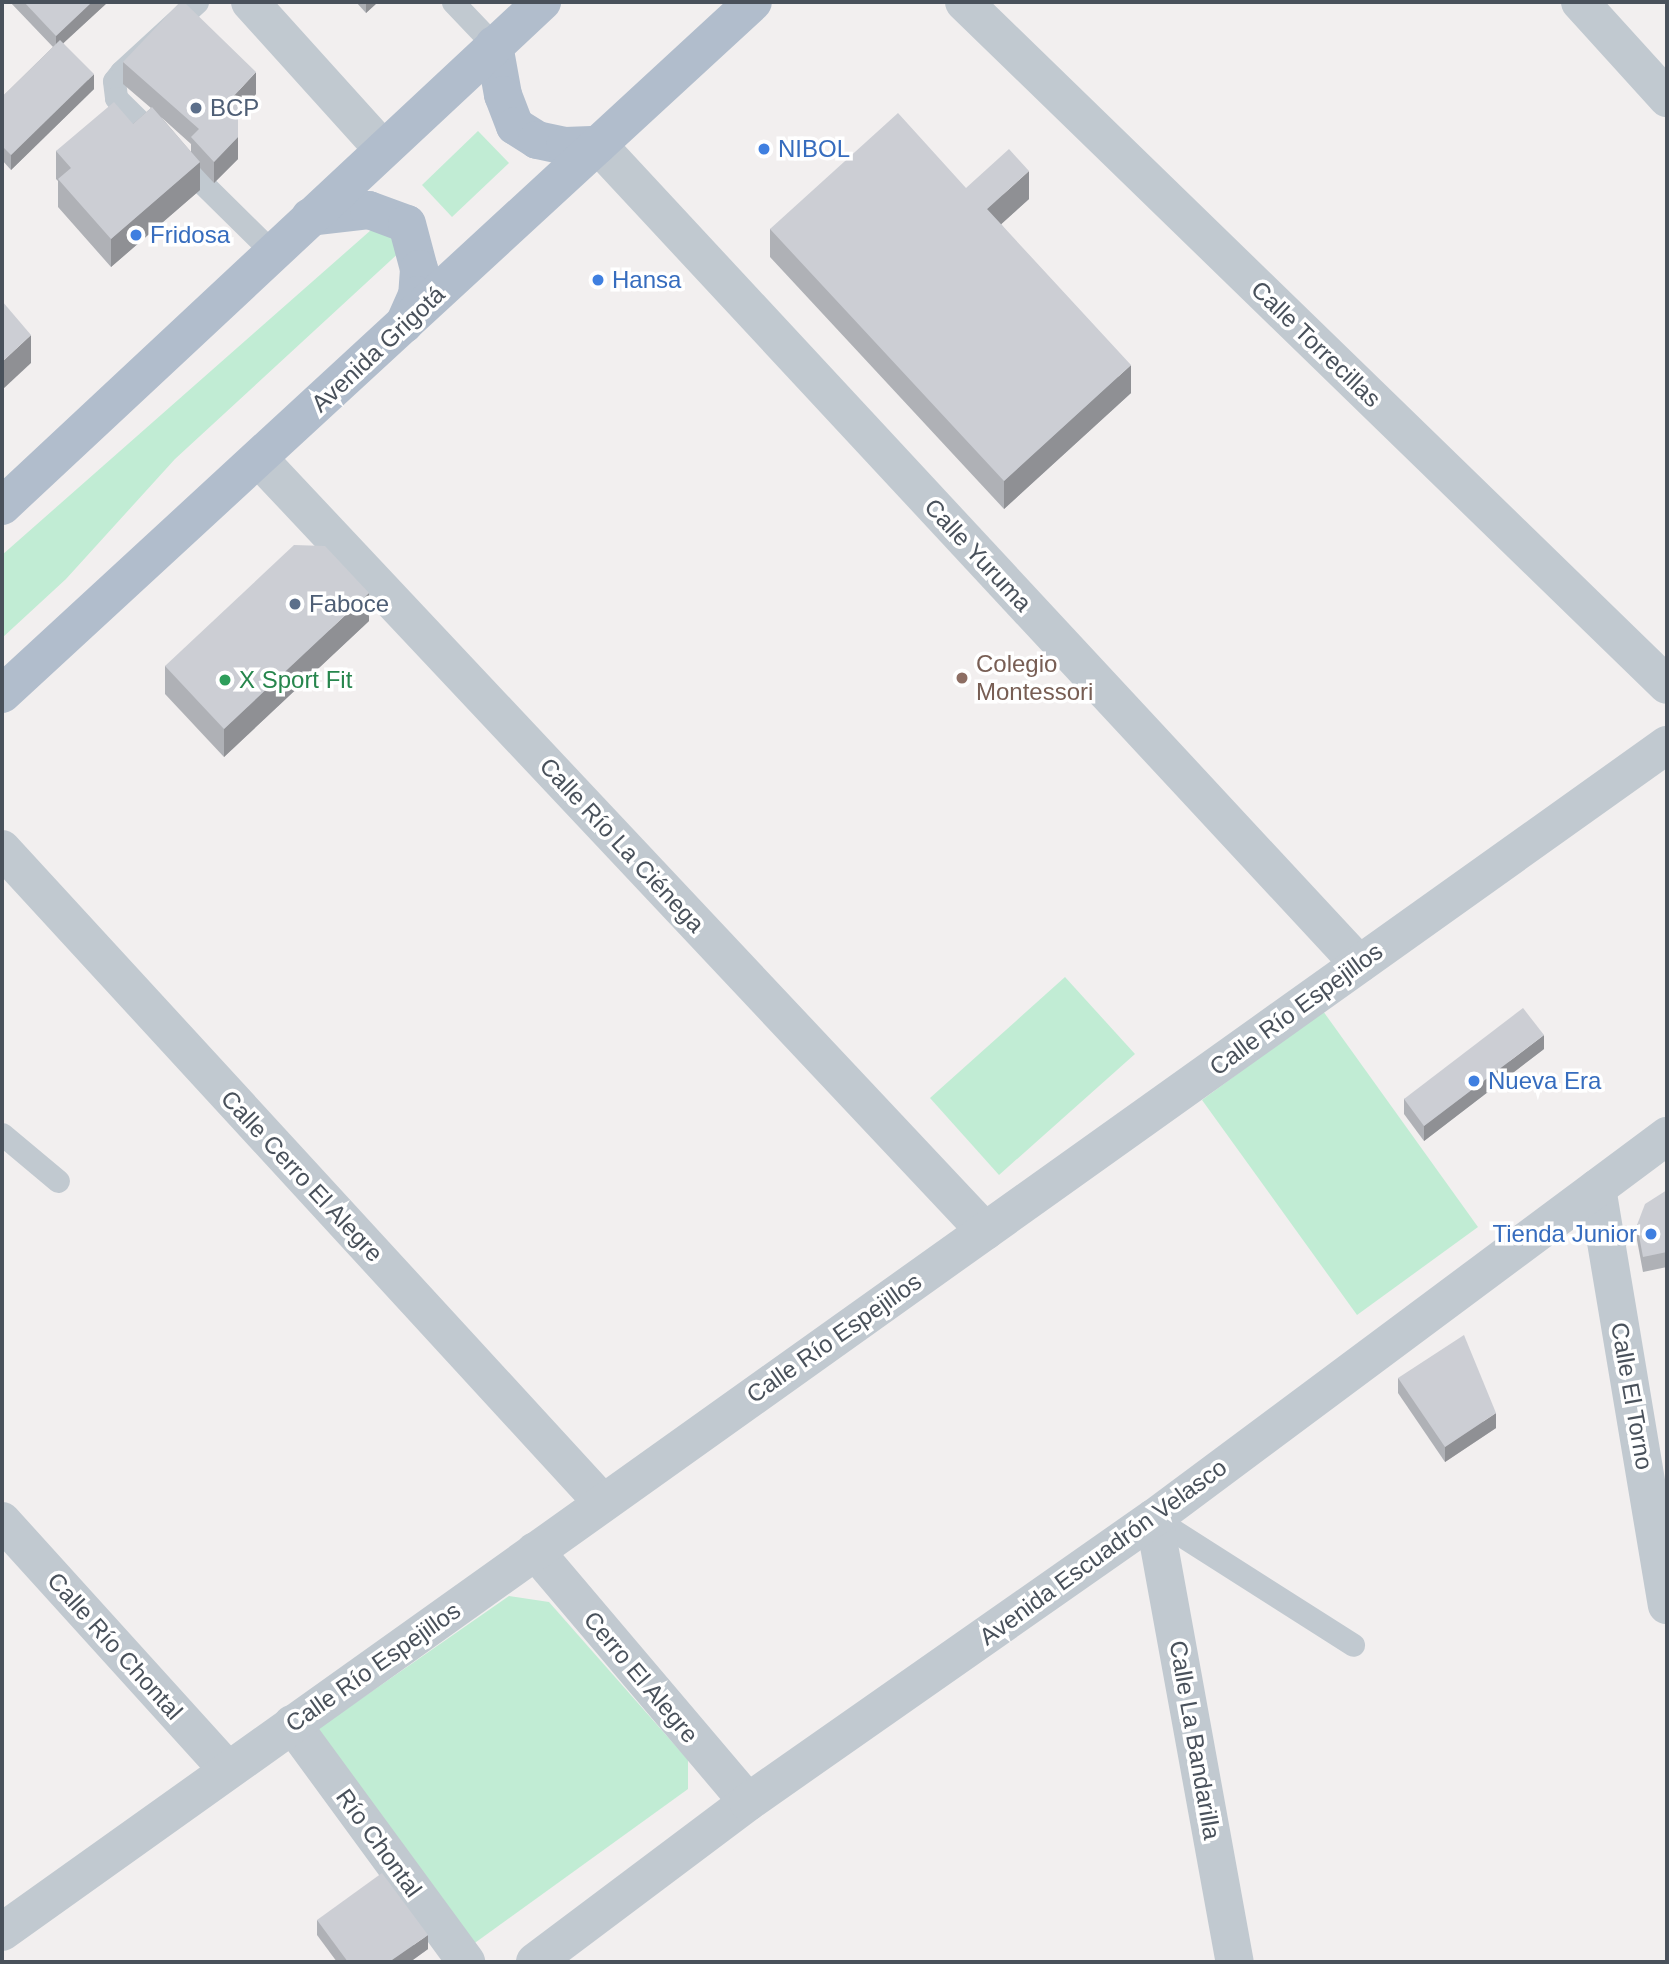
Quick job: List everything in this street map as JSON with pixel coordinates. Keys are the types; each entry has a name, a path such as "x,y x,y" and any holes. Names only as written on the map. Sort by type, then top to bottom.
{"main road":[{"path":"2,506 542,2"},
{"name":"Avenida Grigotá","path":"2,694 753,2"},
{"path":"494,45 503,95 515,125 546,142 598,145"},
{"path":"310,218 369,210 408,224 419,269 417,295 403,326"}],"street":[{"path":"250,2 383,149"},
{"name":"Calle Torrecillas","path":"964,2 1667,685"},
{"path":"1580,2 1667,98"},
{"name":"Calle Yuruma","path":"598,145 1359,964"},
{"name":"Calle Río La Ciénega","path":"259,458 985,1231"},
{"name":"Calle Río Espejillos","path":"2,1932 1667,745"},
{"name":"Calle Cerro El Alegre","path":"2,849 603,1503"},
{"name":"Avenida Escuadrón Velasco","path":"535,1962 748,1802 1154,1518 1667,1136"},
{"name":"Calle El Torno","path":"1597,1188 1667,1605"},
{"name":"Calle La Bandarilla","path":"1154,1518 1236,1962"},
{"name":"Calle Río Chontal","path":"2,1521 228,1770"},
{"name":"Cerro El Alegre","path":"535,1551 748,1802"},
{"name":"Río Chontal","path":"292,1724 466,1962"}],"lane":[{"path":"197,2 121,72 114,81 116,98 273,253"},
{"path":"453,2 494,45"},
{"path":"2,1134 58,1181"},
{"path":"1154,1518 1353,1645"}],"green space":[{"path":"478,131 509,163 452,217 422,185"},
{"path":"384,226 403,249 175,459 66,579 2,638 2,555 371,230"},
{"path":"1065,977 1135,1054 999,1175 930,1098"},
{"path":"1323,1011 1478,1227 1357,1315 1202,1100"},
{"path":"509,1596 549,1602 688,1760 688,1789 472,1945 312,1733"}],"building":[{"path":"24,2 92,2 56,36"},
{"name":"BCP","path":"180,2 184,2 256,72 231,99 238,105 238,137 214,162 191,137 199,129 123,62"},
{"path":"60,40 94,74 11,155 2,146 2,97"},
{"path":"114,102 133,124 152,107 200,162 111,239 58,179 71,168 56,151"},
{"path":"898,113 966,188 1009,149 1029,171 987,209 1131,365 1004,481 770,229"},
{"path":"2,301 31,335 2,362"},
{"path":"294,545 325,546 369,593 224,729 165,666"},
{"name":"Nueva Era","path":"1523,1008 1544,1035 1424,1126 1404,1099"},
{"path":"1667,1190 1667,1252 1643,1257 1637,1225 1645,1204"},
{"path":"1464,1335 1496,1413 1445,1447 1398,1378"},
{"path":"382,1873 428,1935 389,1962 348,1962 317,1920"}],"place":[{"name":"BCP","path":"196,108"},
{"name":"NIBOL","path":"764,149"},
{"name":"Fridosa","path":"136,235"},
{"name":"Hansa","path":"598,280"},
{"name":"Faboce","path":"295,604"},
{"name":"Colegio Montessori","path":"962,678"},
{"name":"X Sport Fit","path":"225,680"},
{"name":"Nueva Era","path":"1474,1081"},
{"name":"Tienda Junior","path":"1651,1234"}]}
